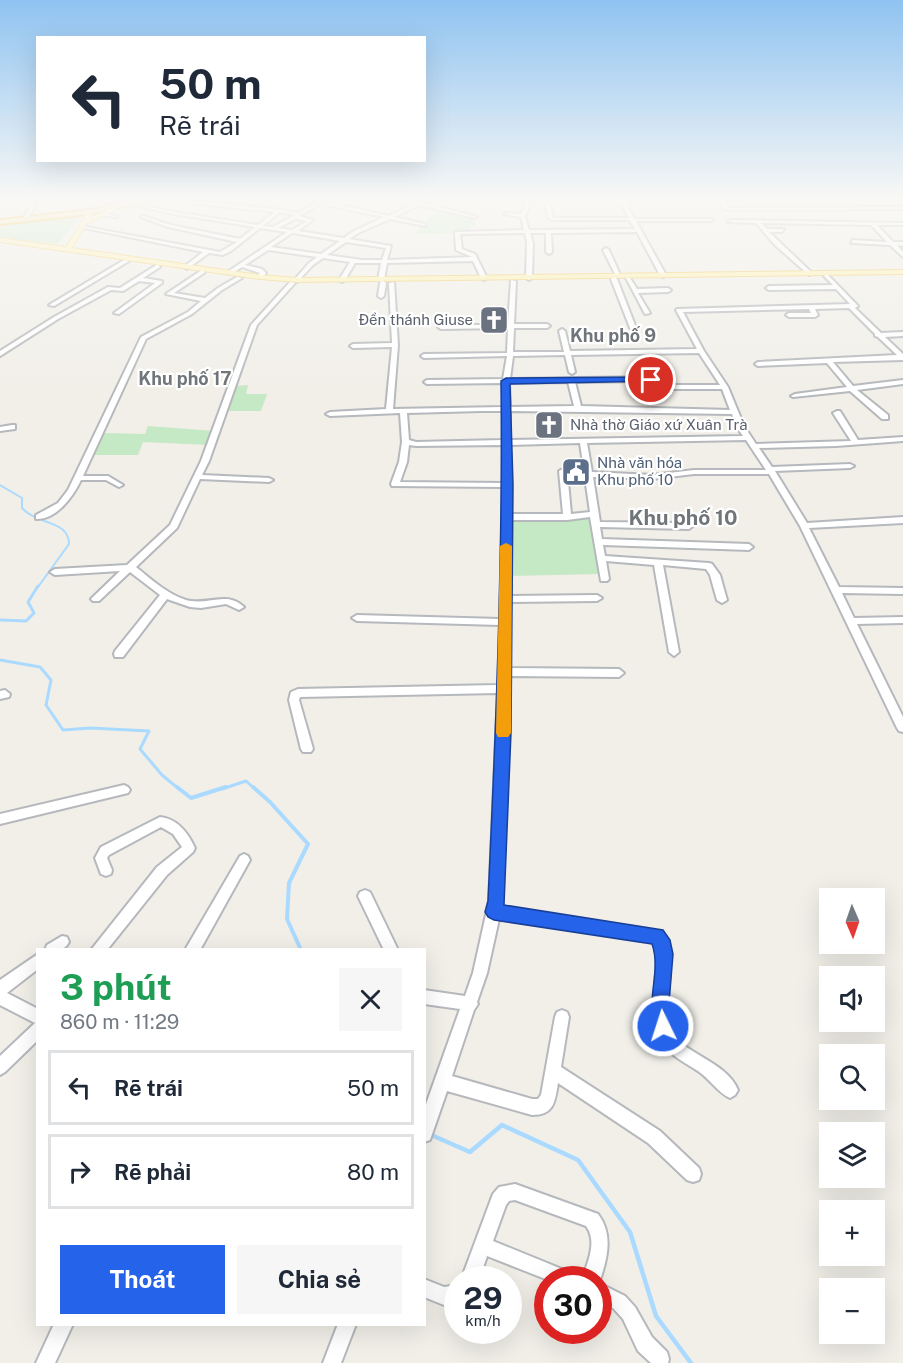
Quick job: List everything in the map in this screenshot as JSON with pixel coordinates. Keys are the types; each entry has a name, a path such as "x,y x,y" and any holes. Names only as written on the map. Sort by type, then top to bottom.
{"main road":[{"path":"143,264 239,278 295,281 513,281 663,275 826,274"},
{"path":"160,264 295,281 628,279 903,273"}],"street":[{"path":"52,305 86,282 121,264"},
{"path":"187,267 192,264"},
{"path":"96,599 172,530 198,477 254,325 311,264"},
{"path":"342,280 351,264"},
{"path":"384,264 395,345 389,411"},
{"path":"476,264 484,279"},
{"path":"529,278 530,264"},
{"path":"611,264 636,333"},
{"path":"656,264 663,275"},
{"path":"799,264 809,273"},
{"path":"229,273 241,265 260,270 263,273 260,277"},
{"path":"121,290 158,266"},
{"path":"202,272 169,294 206,300"},
{"path":"826,274 855,306 679,310 701,351 725,387 734,412 804,526 903,728"},
{"path":"39,517 61,505 78,478 143,338 190,313 239,278"},
{"path":"117,313 160,282 139,279"},
{"path":"628,279 646,313"},
{"path":"427,1128 471,1004 494,912 497,889 507,517 505,409 512,327 513,281"},
{"path":"86,282 144,293"},
{"path":"381,296 387,282"},
{"path":"769,288 837,287"},
{"path":"0,354 43,325 110,288"},
{"path":"635,291 668,290"},
{"path":"850,306 903,358"},
{"path":"789,315 815,315 811,307"},
{"path":"441,327 547,326"},
{"path":"562,331 578,409"},
{"path":"877,335 903,334"},
{"path":"353,346 395,345"},
{"path":"424,356 701,351"},
{"path":"758,363 903,358"},
{"path":"828,360 852,389 885,417"},
{"path":"427,382 506,381 572,376 650,379 656,387 725,387"},
{"path":"795,396 903,382"},
{"path":"330,414 505,409 734,412"},
{"path":"403,411 406,442 403,462 395,484 507,485"},
{"path":"837,413 856,442"},
{"path":"0,429 12,427"},
{"path":"406,442 583,440 856,442 903,439"},
{"path":"583,440 604,579"},
{"path":"588,474 652,477 694,472 771,471 849,466"},
{"path":"563,471 567,517"},
{"path":"198,477 269,480"},
{"path":"78,478 108,478 119,484"},
{"path":"507,517 567,517 689,526"},
{"path":"804,526 903,520"},
{"path":"598,542 749,547"},
{"path":"600,558 710,566 722,600"},
{"path":"658,562 674,652"},
{"path":"55,572 131,568 166,594 183,603 214,609 228,601 239,607"},
{"path":"835,590 903,591"},
{"path":"119,654 166,594"},
{"path":"505,599 597,598"},
{"path":"357,618 505,622"},
{"path":"850,621 903,620"},
{"path":"504,672 619,673"},
{"path":"307,749 294,700 298,693 504,689"},
{"path":"0,819 124,790"},
{"path":"100,948 162,871 189,848 175,829 167,822 160,822 105,851 101,858 106,870"},
{"path":"193,948 244,860"},
{"path":"365,896 390,948"},
{"path":"494,912 657,936 661,940 664,954 660,1014 666,1035 673,1044 710,1070 730,1090"},
{"path":"0,988 36,961"},
{"path":"426,997 471,1004"},
{"path":"0,998 36,1016"},
{"path":"444,1082 532,1107 542,1107 548,1098 562,1017"},
{"path":"0,1067 36,1031"},
{"path":"553,1071 654,1137 693,1174"},
{"path":"475,1266 499,1200 505,1193 515,1192 592,1220 600,1228 601,1237 594,1266"},
{"path":"482,1245 534,1266"},
{"path":"426,1289 444,1296"},
{"path":"612,1299 619,1302 629,1313 645,1344 660,1359"},
{"path":"45,1363 63,1326"},
{"path":"332,1363 346,1326"}],"green space":[{"path":"248,385 246,394 267,394 261,411 226,411 235,386"},
{"path":"148,426 214,431 209,445 143,442 138,455 90,455 101,433 145,434"},
{"path":"592,517 600,574 509,576 509,519"}],"waterway":[{"path":"0,485 22,498 22,508 28,513 58,527 68,536 69,544 38,587"},
{"path":"0,620 26,621 34,613 28,602 38,586"},
{"path":"0,660 40,667 51,680 46,705 63,730 90,728 149,731 140,749 162,775 179,789"},
{"path":"222,789 246,781 255,789"},
{"path":"177,787 191,798 226,787"},
{"path":"253,787 270,802 308,844 289,883 287,919 300,948"},
{"path":"429,1134 470,1152 502,1125 578,1160 630,1232 656,1316 691,1363"}],"slow traffic":[{"path":"503,733 506,546"}],"place":[{"name":"Đền thánh Giuse","path":"494,320"},
{"name":"Nhà thờ Giáo xứ Xuân Trà","path":"549,425"},
{"name":"Nhà văn hóa Khu phố 10","path":"576,472"}],"district":[{"name":"Khu phố 9","path":"613,336"},
{"name":"Khu phố 17","path":"185,379"},
{"name":"Khu phố 10","path":"683,518"}],"route":[{"path":"651,380 506,381 507,485 503,732 494,912 657,936 661,940 664,954 660,1003 663,1026"}]}
